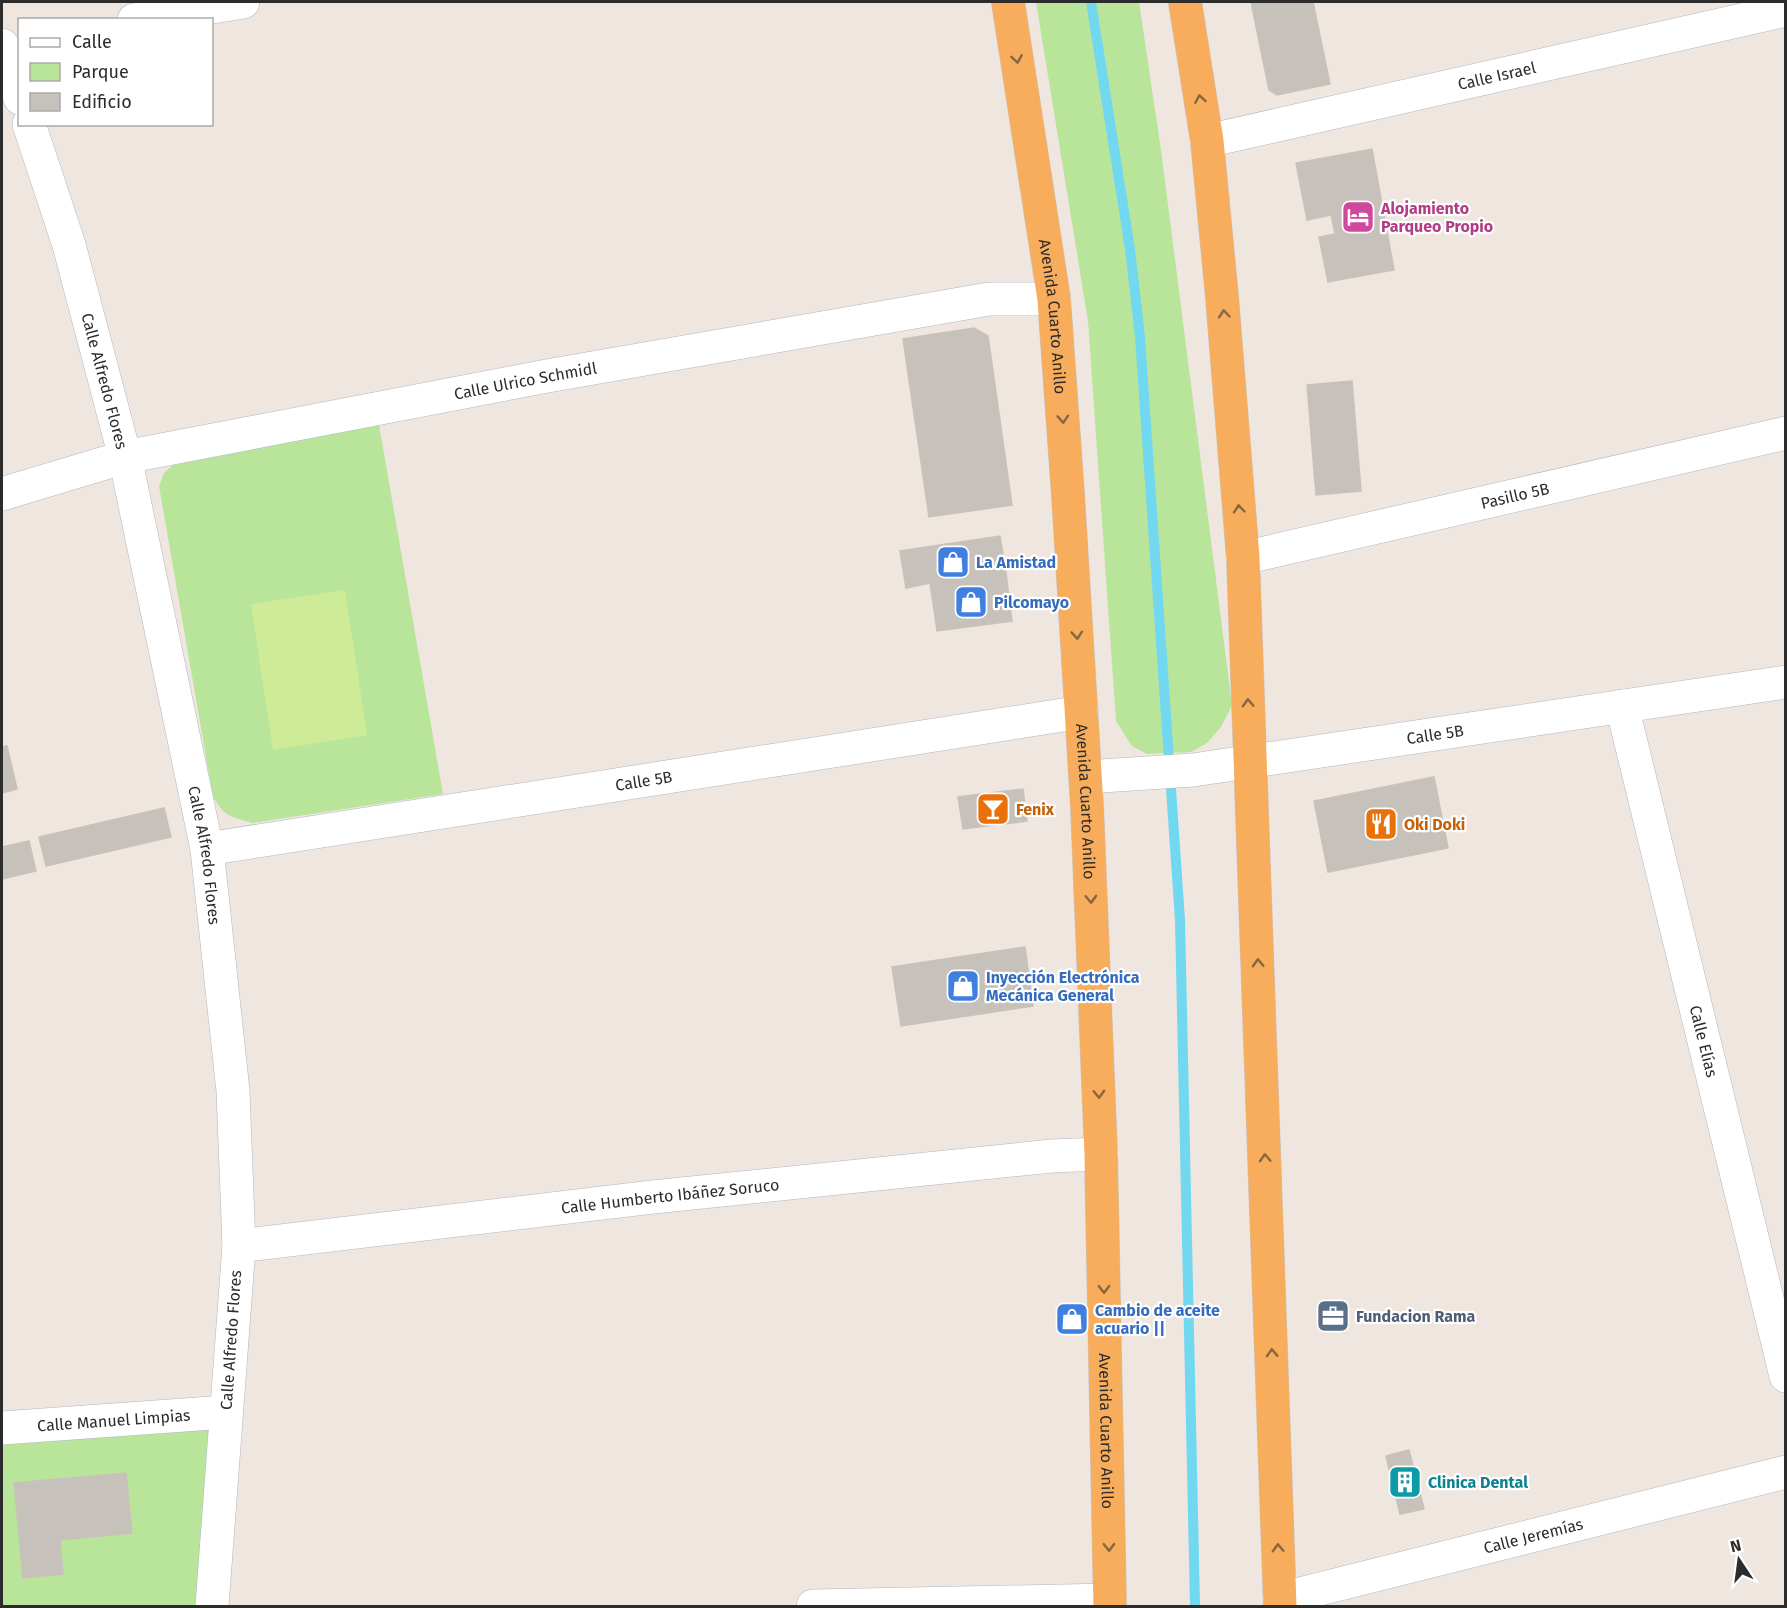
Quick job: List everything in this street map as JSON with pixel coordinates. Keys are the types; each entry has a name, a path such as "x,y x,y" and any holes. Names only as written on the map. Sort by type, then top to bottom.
{"highway":[{"name":"Avenida Cuarto Anillo","path":"1008,2 1054,299 1082,712 1101,1154 1110,1603"},
{"path":"1185,2 1207,141 1243,558 1280,1603"}],"street":[{"path":"146,18 243,2"},
{"name":"Calle Israel","path":"1207,141 1785,10"},
{"path":"18,39 2,43 18,92"},
{"name":"Calle Alfredo Flores","path":"30,126 69,245 126,457 207,849 233,1091 238,1246 212,1606"},
{"name":"Calle Ulrico Schmidl","path":"2,494 126,457 547,376 989,299 1054,299"},
{"name":"Pasillo 5B","path":"1243,558 1785,433"},
{"name":"Calle 5B","path":"1086,777 1193,770 1785,682"},
{"name":"Calle Elías","path":"1622,706 1785,1376"},
{"name":"Calle 5B","path":"207,849 1082,712"},
{"name":"Calle Humberto Ibáñez Soruco","path":"238,1246 665,1196 1052,1156 1101,1154"},
{"name":"Calle Manuel Limpias","path":"2,1428 226,1412"},
{"name":"Calle Jeremías","path":"1280,1603 1785,1472"},
{"path":"813,1606 1110,1603"}],"green space":[{"path":"1036,2 1139,2 1161,150 1232,705 1221,727 1207,743 1191,752 1147,754 1132,746 1116,721 1088,321"},
{"path":"378,419 443,794 253,823 234,817 221,809 213,797 159,486 164,473 175,463"},
{"path":"345,590 367,735 273,750 251,604"},
{"path":"217,1420 198,1606 2,1606 2,1441"}],"building":[{"path":"1251,2 1313,2 1330,84 1277,95 1269,90"},
{"name":"Alojamiento Parqueo Propio","path":"1372,149 1394,270 1328,282 1319,237 1335,234 1331,215 1307,220 1296,163"},
{"path":"974,328 988,336 1012,505 929,517 903,339"},
{"path":"1352,381 1361,491 1316,495 1307,385"},
{"name":"La Amistad","path":"1000,536 1006,573 906,588 900,551"},
{"name":"Pilcomayo","path":"1006,573 1012,621 937,631 930,583"},
{"path":"7,746 17,789 2,793 2,747"},
{"name":"Oki Doki","path":"1434,777 1448,848 1328,872 1314,801"},
{"name":"Fenix","path":"1023,789 1027,821 963,829 958,797"},
{"path":"164,808 171,837 46,866 39,837"},
{"path":"29,841 36,871 2,879 2,847"},
{"name":"Inyección Electrónica Mecánica General","path":"1025,947 1033,1006 901,1026 892,967"},
{"name":"Clinica Dental","path":"1409,1450 1424,1509 1400,1514 1386,1456"},
{"path":"126,1473 132,1533 60,1540 63,1574 23,1578 14,1483"}],"waterway":[{"path":"1091,2 1130,249 1140,337 1180,920 1195,1606"}],"place":[{"name":"Alojamiento Parqueo Propio","path":"1358,217"},
{"name":"La Amistad","path":"953,562"},
{"name":"Pilcomayo","path":"971,602"},
{"name":"Fenix","path":"993,809"},
{"name":"Oki Doki","path":"1381,824"},
{"name":"Inyección Electrónica Mecánica General","path":"963,986"},
{"name":"Fundacion Rama","path":"1333,1316"},
{"name":"Cambio de aceite acuario ||","path":"1072,1319"},
{"name":"Clinica Dental","path":"1405,1482"}]}
